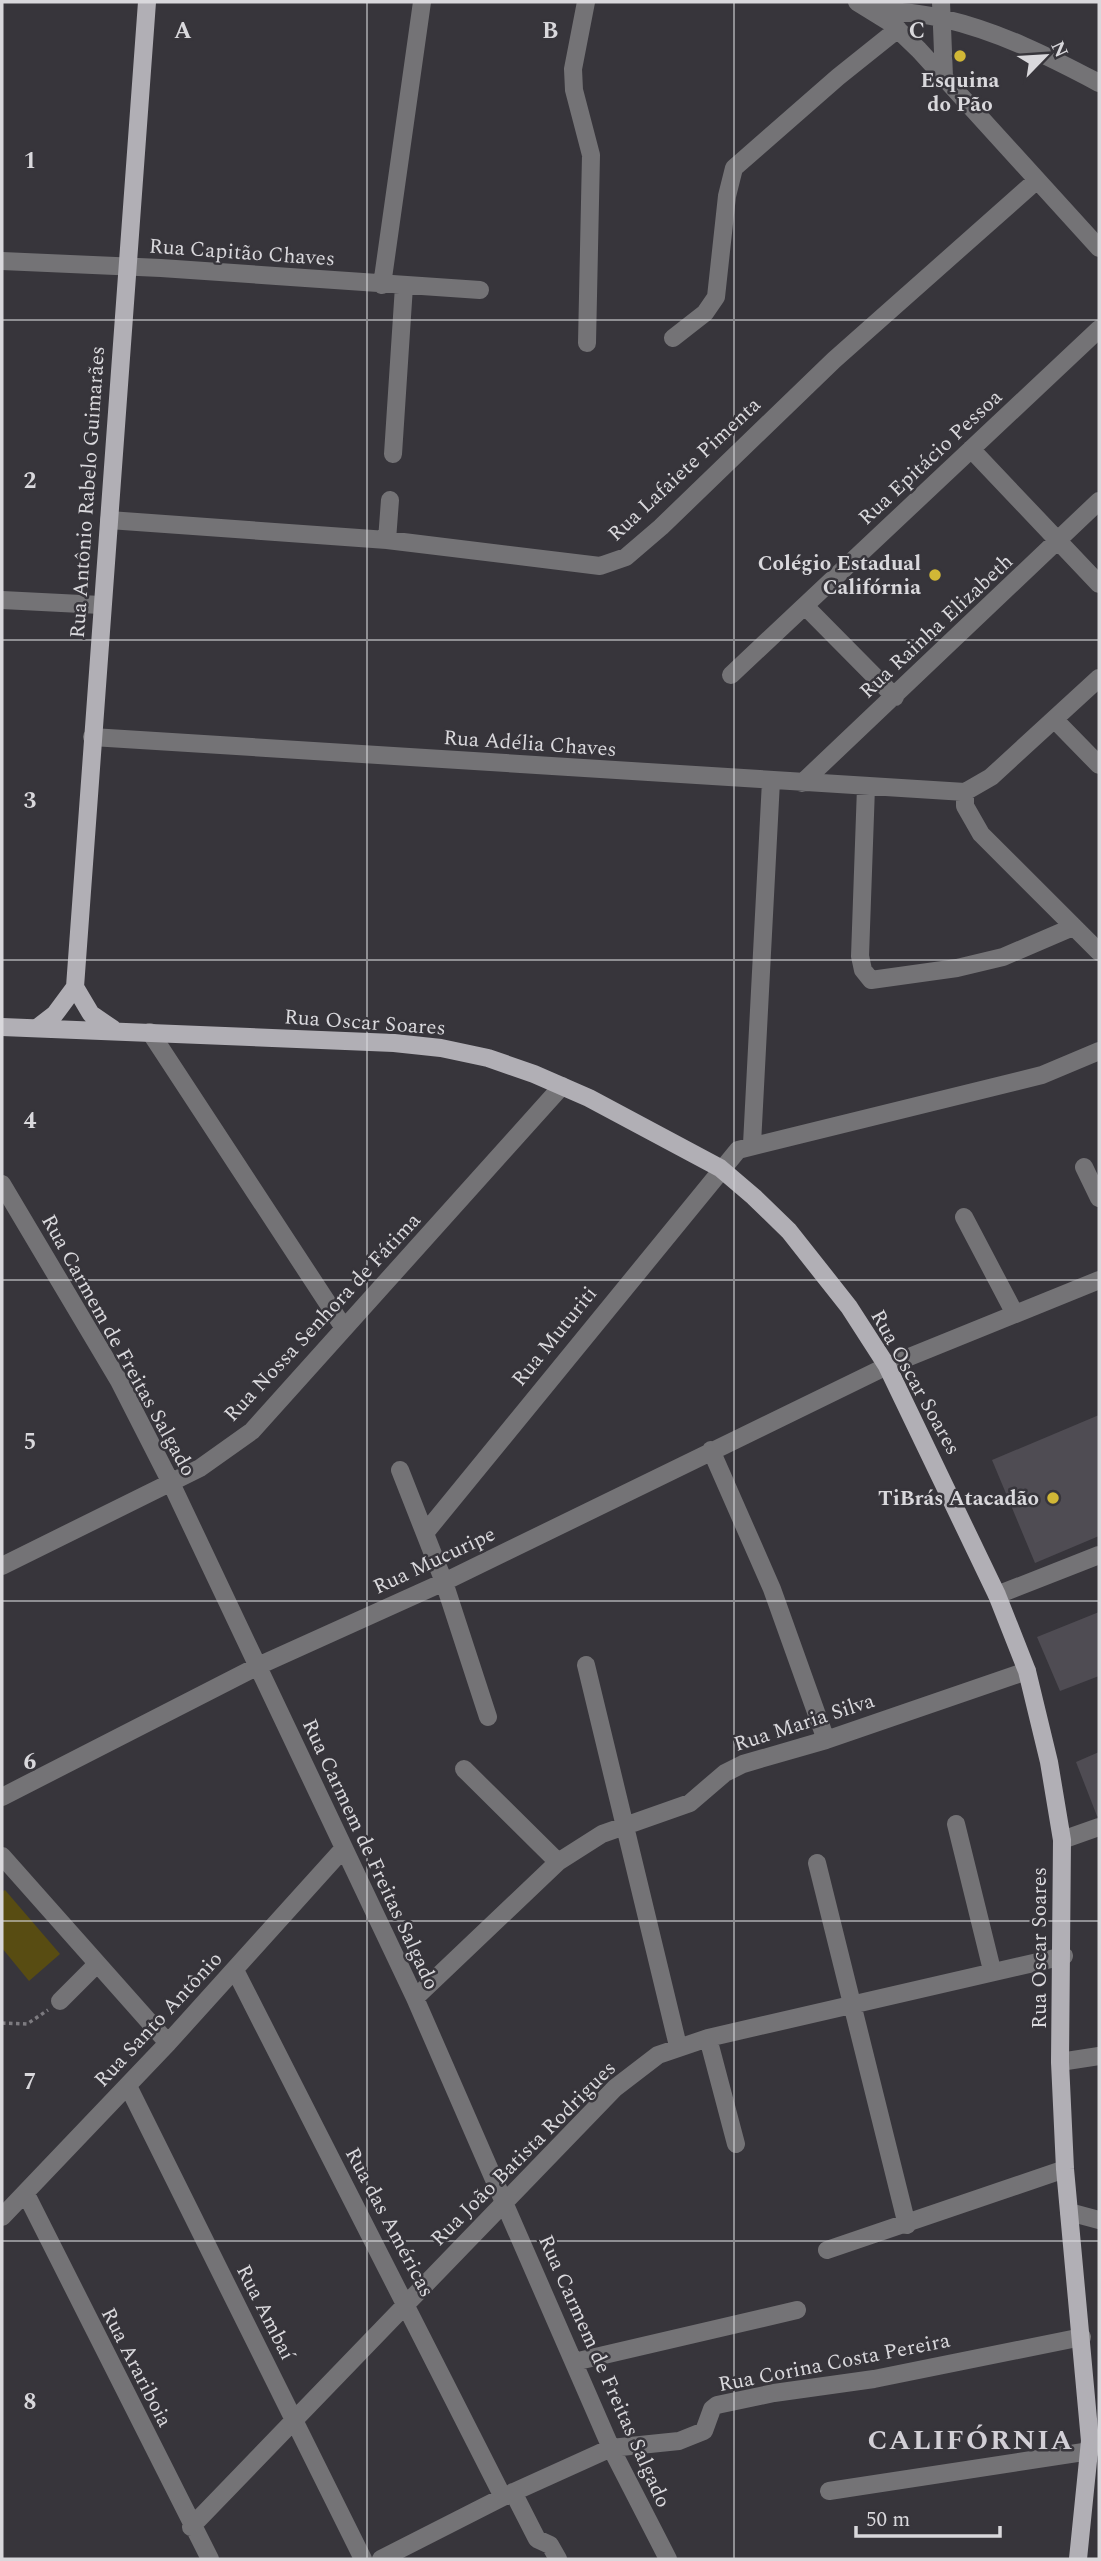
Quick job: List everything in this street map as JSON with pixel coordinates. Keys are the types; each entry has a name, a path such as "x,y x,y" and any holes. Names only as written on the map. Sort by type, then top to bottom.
{"main road":[{"name":"Rua Antônio Rabelo Guimarães","path":"75,987 147,2"},
{"path":"37,1028 55,1014 75,987 91,1014 113,1030"},
{"name":"Rua Oscar Soares","path":"2,1027 150,1031 441,1048 488,1058 562,1086 720,1168 789,1231 849,1307 887,1366 997,1595 1027,1671 1049,1762 1062,1840 1064,1956 1060,2062 1065,2169 1090,2451 1078,2559"}],"street":[{"path":"383,285 422,2"},
{"path":"586,2 573,69 574,90 586,126 591,155 587,343"},
{"path":"865,5 941,10 1099,83"},
{"path":"865,5 898,29 1099,248"},
{"path":"941,10 944,77"},
{"path":"673,338 705,313 716,297 727,196 734,168 838,77 898,29"},
{"name":"Rua Lafaiete Pimenta","path":"109,520 387,540 600,566 626,557 662,527 834,360 1037,180"},
{"name":"Rua Capitão Chaves","path":"2,261 480,290"},
{"path":"393,454 404,286"},
{"name":"Rua Epitácio Pessoa","path":"731,675 1099,329"},
{"path":"971,449 1099,584"},
{"path":"387,540 390,500"},
{"name":"Rua Rainha Elizabeth","path":"802,783 1059,542 1099,501"},
{"path":"2,600 101,605"},
{"path":"805,606 895,697"},
{"path":"1099,678 991,777 965,792 965,806 981,834 1099,952"},
{"path":"1055,720 1099,765"},
{"name":"Rua Adélia Chaves","path":"92,737 965,792"},
{"path":"771,781 752,1144 1042,1075 1099,1051"},
{"path":"866,786 860,956 863,970 871,979 957,968 1003,957 1073,926"},
{"path":"150,1031 344,1328"},
{"name":"Rua Nossa Senhora de Fátima","path":"2,1566 171,1483 223,1453 252,1431 562,1086"},
{"name":"Rua Muturiti","path":"425,1533 720,1168 738,1150 752,1144"},
{"path":"1084,1167 1099,1198"},
{"name":"Rua Carmem de Freitas Salgado","path":"2,1184 119,1381 171,1483 415,1998 611,2448 667,2559"},
{"path":"964,1217 1015,1314"},
{"name":"Rua Mucuripe","path":"2,1797 258,1666 444,1582 887,1366 1099,1280"},
{"path":"711,1450 772,1589 826,1740"},
{"path":"400,1469 444,1582 488,1717"},
{"path":"997,1595 1099,1555"},
{"path":"586,1665 678,2046"},
{"name":"Rua Maria Silva","path":"415,1998 558,1862 576,1849 626,1824 690,1803 733,1768 826,1740 1027,1671"},
{"path":"464,1769 558,1862"},
{"path":"956,1824 992,1970"},
{"path":"1062,1840 1099,1827"},
{"name":"Rua Santo Antônio","path":"4,2211 26,2194 128,2086 344,1848"},
{"path":"2,1856 168,2043"},
{"path":"817,1863 908,2225"},
{"name":"Rua João Batista Rodrigues","path":"191,2527 615,2088 658,2055 708,2038 992,1970 1064,1956"},
{"path":"60,2001 97,1964"},
{"name":"Rua das Américas","path":"235,1970 508,2494 537,2539 550,2545 558,2559"},
{"path":"708,2038 736,2144"},
{"path":"1060,2062 1099,2056"},
{"name":"Rua Ambaí","path":"128,2086 363,2559"},
{"path":"827,2250 908,2225 1065,2169"},
{"name":"Rua Arariboia","path":"26,2194 191,2527 210,2559"},
{"path":"1069,2212 1099,2220"},
{"path":"574,2362 797,2311"},
{"name":"Rua Corina Costa Pereira","path":"381,2559 508,2494 611,2448 692,2438 704,2431 712,2409 726,2403 874,2379 1082,2337"},
{"path":"829,2491 1090,2451"}],"path":[{"path":"2,2023 27,2024 60,2001"}],"shaded area":[{"path":"5,1890 60,1954 29,1981 2,1948 2,1892"}],"building":[{"name":"TiBrás Atacadão","path":"1099,1415 1099,1536 1035,1563 992,1460"},
{"path":"1099,1612 1099,1676 1060,1691 1037,1637"},
{"path":"1099,1752 1099,1816 1097,1816 1076,1762"}],"place":[{"name":"Esquina do Pão","path":"960,56"},
{"name":"Colégio Estadual Califórnia","path":"935,575"},
{"name":"TiBrás Atacadão","path":"1053,1498"}],"district":[{"name":"CALIFÓRNIA","path":"971,2439"}]}
